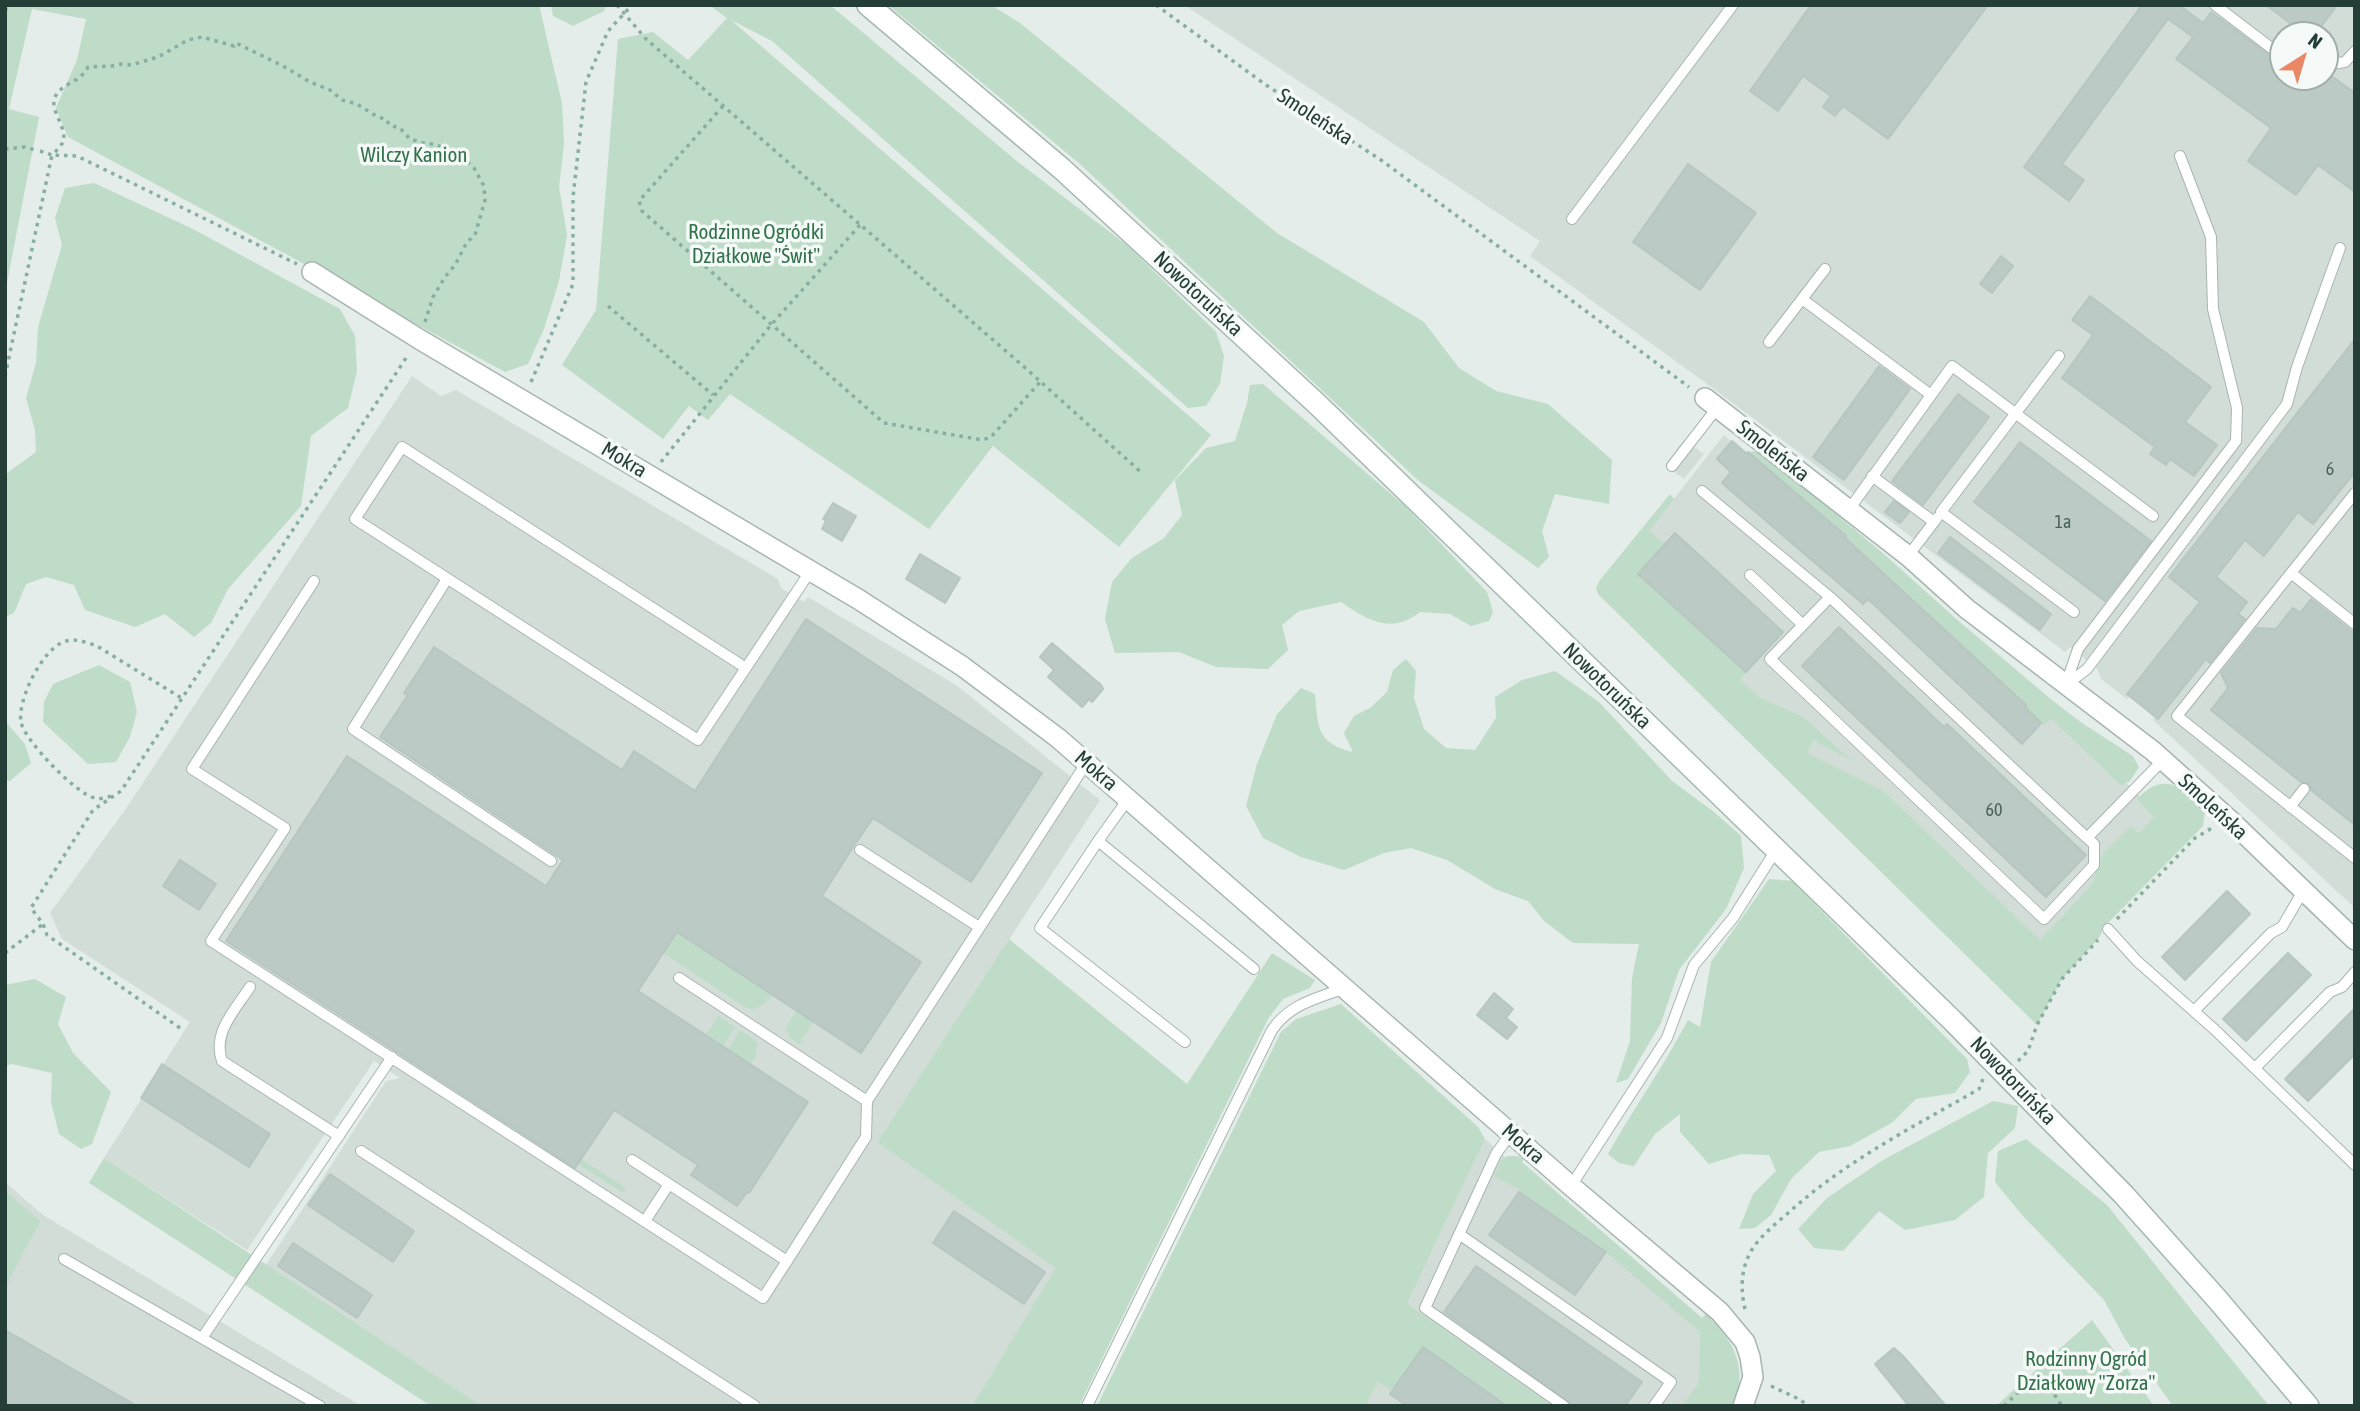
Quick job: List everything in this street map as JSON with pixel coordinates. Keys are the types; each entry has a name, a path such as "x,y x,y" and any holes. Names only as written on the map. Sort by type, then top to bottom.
{"main road":[{"name":"Nowotoruńska","path":"868,5 1062,169 1317,404 1998,1064 2124,1195 2308,1406"}],"street":[{"name":"Mokra","path":"312,272 421,333 523,400 811,570 962,667 1058,738 1571,1186 1720,1312 1745,1342 1753,1377"},
{"name":"Smoleńska","path":"1711,403 1784,457 1847,511 1908,556 1967,609 2163,761 2355,940"},
{"path":"1743,1406 1753,1377"}],"lane":[{"path":"1572,219 1733,5"},
{"path":"2215,5 2269,46"},
{"path":"2339,63 2345,62 2355,51"},
{"path":"2066,685 2078,649 2236,441 2236,408 2213,309 2211,237 2180,156"},
{"path":"2066,685 2087,669 2287,404 2297,367 2340,248"},
{"path":"1769,342 1825,269"},
{"path":"1801,299 1931,395"},
{"path":"1908,556 2059,356"},
{"path":"1847,511 1952,366 2153,516"},
{"path":"1672,466 1711,403"},
{"path":"746,668 402,447 355,519 698,740 746,668 811,570"},
{"path":"1872,476 1934,522"},
{"path":"1702,491 1830,597 2094,844 2094,865 2044,919 1770,659 1830,597"},
{"path":"2355,493 2177,716 2355,858"},
{"path":"1941,512 2074,611"},
{"path":"2291,573 2355,624"},
{"path":"1750,575 1803,625"},
{"path":"447,579 353,729 551,861"},
{"path":"314,581 192,769 285,828 211,941 763,1298 866,1137 867,1101 1087,762"},
{"path":"2087,838 2163,761"},
{"path":"2290,807 2304,789"},
{"path":"1128,799 1040,928 1185,1042"},
{"path":"1098,841 1254,969"},
{"path":"860,850 979,927"},
{"path":"1571,1186 1667,1038 1694,965 1733,918 1776,850"},
{"path":"2194,1011 2271,933 2282,927 2303,891"},
{"path":"2108,929 2137,961 2255,1068 2355,1165"},
{"path":"2255,1068 2330,992 2342,987 2355,972"},
{"path":"679,978 867,1101"},
{"path":"250,987 219,1038 218,1050 222,1060 339,1136"},
{"path":"1087,1406 1272,1030 1294,1007 1345,988"},
{"path":"202,1338 392,1058"},
{"path":"1511,1133 1496,1154 1425,1308 1564,1406"},
{"path":"361,1151 755,1406"},
{"path":"632,1160 787,1261"},
{"path":"645,1222 669,1184"},
{"path":"1459,1234 1671,1382 1654,1406"},
{"path":"64,1259 320,1406"}],"path":[{"path":"5,11 8,5"},
{"path":"617,5 646,39 1143,474"},
{"path":"523,400 573,284 573,197 586,82 608,31 632,5"},
{"name":"Smoleńska","path":"1156,5 1266,85 1381,160 1711,403"},
{"path":"5,376 52,155 64,138 54,105 55,97 63,87 80,79 88,67 131,65 158,57 188,40 202,37 244,47 315,85 330,90 342,100 357,104 387,120 389,125 400,128 410,139 437,145 463,157 484,184 485,200 475,235 467,242 455,265 444,277 433,297 421,333 121,791 93,810 31,908 43,924 47,935 180,1028"},
{"path":"723,106 639,201 642,211 884,424 983,440 992,437 1040,382"},
{"path":"5,149 25,147 52,155 77,156 312,272"},
{"path":"650,475 771,325 860,225"},
{"path":"608,306 713,395"},
{"path":"121,791 108,798 94,798 82,792 40,753 27,737 21,723 21,710 33,676 46,655 64,641 97,646 183,699"},
{"path":"5,953 43,924"},
{"path":"1745,1342 1749,1326 1743,1304 1741,1276 1752,1249 1769,1230 1822,1184 1979,1089 1983,1076 1998,1064"},
{"path":"1753,1377 1801,1400 1807,1406"},
{"path":"2004,1406 2031,1380 2039,1379 2048,1385 2062,1406"}],"shaded area":[{"path":"1184,5 2355,5 2355,908 2153,720 2155,716 2101,679 2097,668 2070,647 2065,652 1706,383 1530,256 1540,241"},
{"path":"412,376 441,396 456,390 778,579 781,588 804,602 808,597 956,685 1100,800 877,1142 1057,1268 972,1406 482,1406 266,1265 386,1081 400,1078 374,1061 247,1250 104,1158 190,1022 62,939 50,913 125,810"},
{"path":"1724,435 1746,454 1748,452 1846,536 1845,538 2026,705 2050,712 2183,836 2020,1001 1604,588"},
{"path":"1684,440 1704,454 1684,479 1665,465"},
{"path":"1485,1139 1700,1332 1707,1387 1694,1406 1359,1406"},
{"path":"5,1182 43,1215 361,1406 5,1406"}],"green space":[{"name":"Wilczy Kanion","path":"5,5 539,5 562,103 564,144 559,187 567,235 559,281 544,329 528,364 505,372 68,137 56,108 77,60 86,19 32,9 9,109 39,117 5,293"},
{"path":"551,5 606,5 604,11 573,26 553,16"},
{"name":"Rodzinne Ogródki Działkowe \"Świt\"","path":"709,5 830,5 1018,162 1128,246 1216,332 1224,356 1220,384 1206,406 1188,408 772,41 731,20 1211,435 1119,547 993,446 929,529 730,394 708,420 689,406 663,439 562,365 596,310 618,39 653,32 688,60 727,18"},
{"path":"888,5 991,5 1020,23 1277,233 1424,322 1459,368 1496,391 1548,404 1612,460 1609,504 1555,494 1542,531 1549,557 1538,568 1419,481 1080,164"},
{"path":"94,183 193,229 340,309 355,336 357,371 348,408 311,436 301,506 228,589 211,623 194,637 165,614 135,627 85,610 74,585 46,577 26,584 14,613 5,617 5,479 7,473 36,452 35,430 26,398 36,363 38,327 62,245 55,218 65,188"},
{"path":"1263,384 1406,507 1487,592 1493,612 1489,621 1471,626 1450,614 1420,612 1399,623 1389,624 1370,619 1341,602 1299,611 1282,625 1288,650 1268,669 1216,667 1179,652 1115,653 1105,619 1112,582 1132,558 1164,538 1182,515 1175,480 1206,448 1235,441 1250,385"},
{"path":"1758,451 1885,555 2053,701 2133,756 2139,767 2130,781 2121,785 2051,718 2044,725 2026,705 1845,538 1846,535 1748,452"},
{"path":"1670,494 1674,499 1649,531 1665,544 1639,574 1746,672 1740,680 1760,698 1803,717 1851,760 1813,740 1807,753 1883,791 2040,940 2088,889 2103,854 2131,826 2139,834 2154,817 2137,799 2147,790 2156,785 2172,785 2188,794 2205,810 2203,826 2104,927 2099,938 2062,979 2037,1025 1598,594 1596,588 1600,580"},
{"path":"1406,659 1416,671 1414,698 1424,729 1446,748 1475,750 1496,718 1495,697 1522,680 1555,671 1599,702 1672,781 1741,836 1744,868 1726,909 1679,970 1661,1023 1628,1079 1616,1083 1630,1041 1632,978 1639,944 1573,943 1544,921 1528,901 1495,889 1447,860 1411,848 1384,853 1344,870 1301,857 1263,838 1246,806 1257,764 1277,714 1301,688 1315,694 1321,732 1332,744 1353,752 1344,733 1354,716 1370,708 1387,692 1393,670"},
{"path":"99,665 130,682 137,712 130,737 116,762 88,764 43,722 44,702 53,684"},
{"path":"5,721 25,744 31,763 10,781 5,780"},
{"path":"1769,879 1792,881 1967,1059 1970,1072 1955,1093 1916,1099 1893,1122 1850,1146 1819,1152 1791,1179 1771,1215 1755,1228 1739,1229 1753,1194 1776,1171 1769,1155 1741,1154 1709,1164 1680,1132 1680,1114 1655,1134 1634,1166 1619,1163 1608,1154 1688,1020 1700,1027 1711,962"},
{"path":"677,932 772,995 758,1008 746,1008 663,953"},
{"path":"1009,939 1187,1084 1272,953 1315,980 1310,988 1283,999 1268,1019 1079,1406 972,1406 1056,1268 877,1142"},
{"path":"35,979 66,997 58,1024 73,1053 111,1092 92,1144 81,1149 59,1134 51,1102 52,1073 12,1064 5,1066 5,985"},
{"path":"1341,1004 1478,1127 1485,1139 1407,1304 1552,1406 1507,1406 1423,1347 1392,1391 1378,1381 1366,1406 1097,1406 1281,1032 1296,1019"},
{"path":"796,1011 813,1022 799,1044 789,1037 786,1028"},
{"path":"718,1016 735,1027 723,1046 706,1035"},
{"path":"740,1030 757,1042 756,1056 751,1064 728,1050"},
{"path":"1993,1101 2018,1106 2015,1128 1988,1153 1984,1197 1955,1220 1905,1230 1879,1211 1843,1251 1814,1248 1798,1229 1827,1198 1883,1160"},
{"path":"2026,1139 2107,1205 2269,1406 2173,1406 2125,1339 2104,1300 2022,1215 1995,1182 1998,1151"},
{"path":"1508,1156 1525,1158 1522,1162 1702,1318 1706,1314 1716,1324 1731,1345 1739,1367 1738,1392 1733,1406 1682,1406 1699,1382 1700,1332 1606,1252 1519,1192 1520,1190 1494,1176 1501,1160"},
{"path":"104,1158 482,1406 431,1406 89,1183"},
{"path":"581,1159 624,1187 626,1192 578,1164"},
{"path":"5,1191 40,1221 5,1288"},
{"name":"Rodzinny Ogród Działkowy \"Zorza\"","path":"2092,1320 2154,1406 1996,1406"}],"building":[{"path":"1811,5 1988,5 1888,139 1843,106 1835,116 1823,107 1831,96 1803,76 1778,111 1750,91"},
{"path":"2142,5 2179,5 2203,23 2211,12 2269,55 2269,91 2339,91 2339,81 2355,93 2355,192 2318,165 2296,195 2248,161 2271,128 2176,59 2193,37 2168,19 2062,164 2084,180 2069,201 2024,167"},
{"path":"2266,5 2337,5 2325,21 2287,21"},
{"path":"1688,164 1756,213 1700,290 1633,242"},
{"path":"2001,256 2013,266 1992,293 1980,284"},
{"path":"2090,296 2211,387 2185,422 2217,445 2194,476 2170,459 2166,465 2150,454 2155,447 2062,378 2093,335 2072,320"},
{"path":"2355,339 2355,472 2313,524 2298,512 2264,556 2245,540 2216,577 2247,602 2238,614 2245,619 2210,663 2206,659 2158,719 2127,694 2200,602 2169,577"},
{"path":"1879,366 1910,389 1844,480 1813,457"},
{"path":"1958,394 1989,417 1923,505 1892,481"},
{"path":"1732,441 1846,536 1845,538 2026,705 2041,723 2022,744 1868,599 1863,604 1722,483 1731,472 1717,459"},
{"path":"2020,442 2151,541 2105,601 1974,502"},
{"path":"1894,501 1909,512 1900,523 1885,512"},
{"path":"833,503 856,516 842,541 822,529 826,521 823,519"},
{"path":"1675,533 1783,632 1746,672 1638,574"},
{"path":"1950,537 2051,614 2040,630 1938,553"},
{"path":"920,554 960,578 945,603 906,579"},
{"path":"2311,599 2355,634 2355,825 2311,790 2309,784 2301,782 2211,710 2228,688 2221,673 2257,628 2276,629 2293,608 2300,613"},
{"path":"806,619 1042,773 971,882 873,818 853,847 822,896 921,962 861,1053 677,932 638,991 808,1102 749,1193 747,1192 737,1206 691,1175 698,1165 614,1110 575,1168 226,941 347,756 546,886 563,860 380,737 408,695 404,693 434,647 622,770 634,751 695,791"},
{"path":"1839,627 1944,727 1947,724 2086,855 2046,897 1802,666"},
{"path":"1052,643 1101,685 1103,689 1092,702 1089,699 1082,707 1048,677 1054,670 1040,657"},
{"path":"180,860 216,884 199,910 163,886"},
{"path":"2227,891 2250,914 2185,980 2162,957"},
{"path":"2288,953 2311,975 2246,1041 2223,1019"},
{"path":"1494,993 1513,1009 1506,1018 1517,1027 1507,1039 1477,1015"},
{"path":"2355,1008 2355,1054 2308,1101 2285,1079"},
{"path":"162,1064 270,1134 249,1167 141,1098"},
{"path":"330,1174 414,1231 393,1262 308,1205"},
{"path":"1519,1192 1606,1252 1575,1295 1489,1235"},
{"path":"954,1211 1045,1272 1024,1304 933,1243"},
{"path":"293,1243 372,1295 357,1318 278,1266"},
{"path":"1476,1266 1642,1382 1625,1406 1574,1406 1444,1312"},
{"path":"5,1330 137,1406 5,1406"},
{"path":"1423,1347 1507,1406 1407,1406 1390,1394"},
{"path":"1894,1348 1946,1406 1909,1406 1875,1364"}]}
